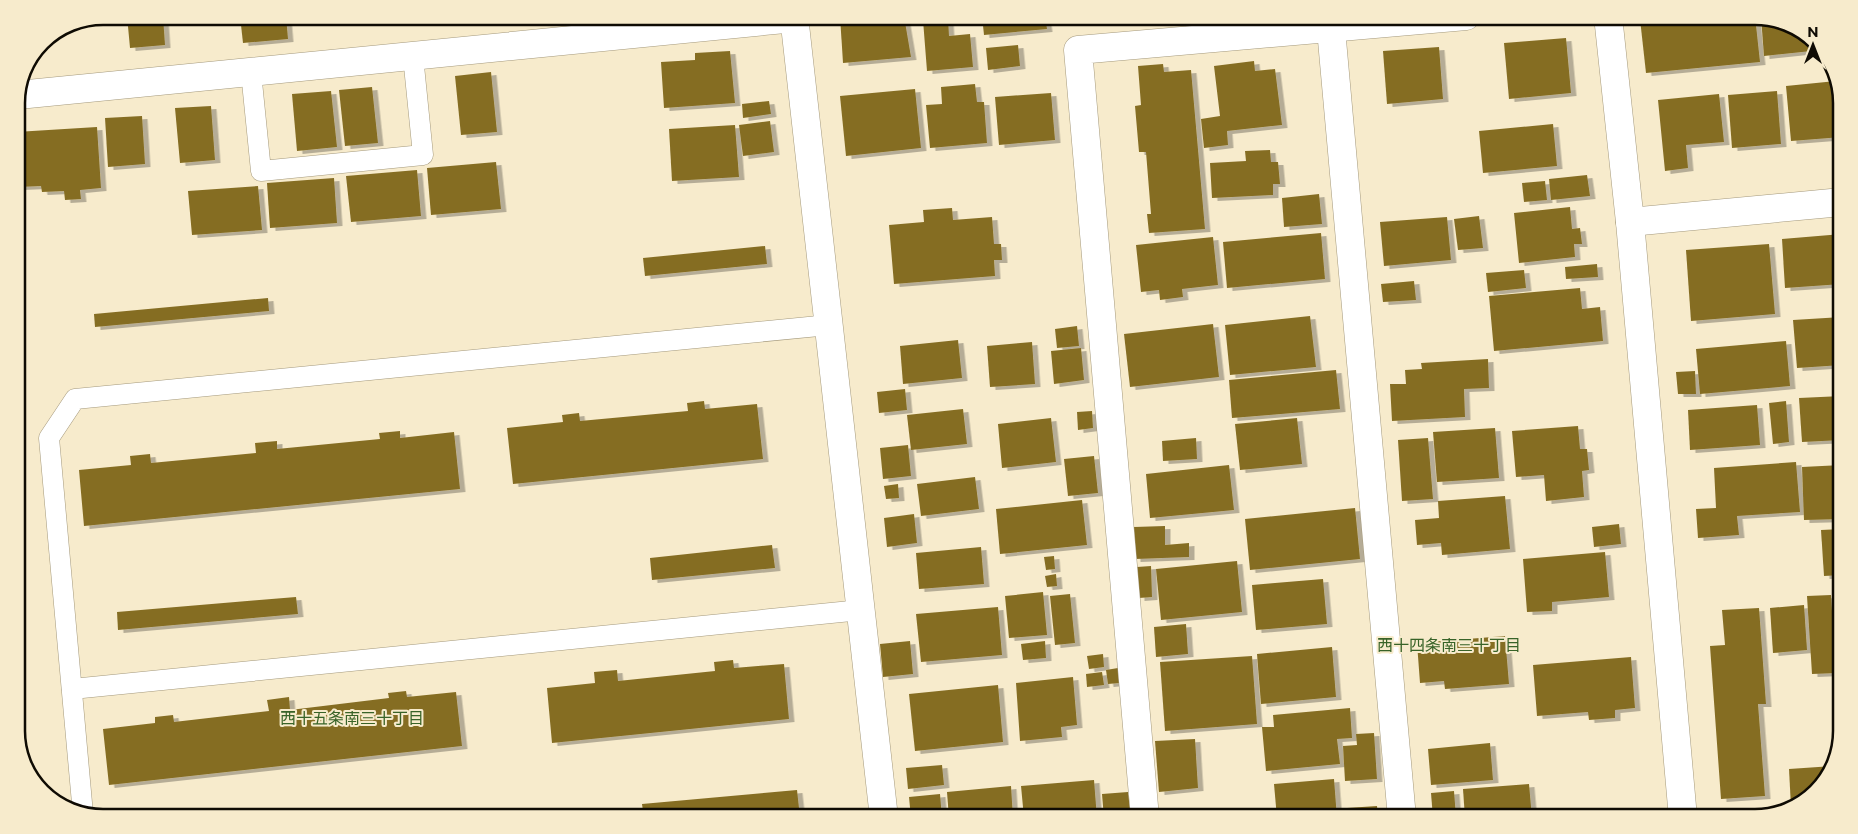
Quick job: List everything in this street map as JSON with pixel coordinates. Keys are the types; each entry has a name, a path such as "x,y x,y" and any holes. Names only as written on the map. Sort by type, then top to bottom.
{"street":[{"path":"26,93 716,25"},
{"path":"795,25 883,809"},
{"path":"1144,809 1078,50 1373,25"},
{"path":"1609,25 1630,222 1681,809"},
{"path":"1331,29 1401,809"},
{"path":"1630,222 1833,203"}],"lane":[{"path":"251,72 261,171 422,155 413,56"},
{"path":"82,805 48,438 75,399 829,325"},
{"path":"72,689 861,610"}],"building":[{"path":"128,25 164,25 165,45 130,48"},
{"path":"241,25 287,25 288,39 243,43"},
{"path":"841,25 906,25 911,57 843,63"},
{"path":"923,25 948,25 949,36 970,34 973,67 927,71"},
{"path":"983,25 1046,25 1047,29 984,35"},
{"path":"1641,25 1756,25 1760,62 1646,73"},
{"path":"1762,26 1785,31 1802,41 1812,51 1764,56"},
{"path":"1566,38 1571,93 1509,99 1504,43"},
{"path":"1018,45 1020,66 988,70 986,48"},
{"path":"1439,47 1443,99 1387,104 1383,51"},
{"path":"730,51 735,103 664,108 661,62 695,60 695,53"},
{"path":"1254,61 1255,71 1275,69 1282,125 1227,131 1228,145 1204,148 1201,119 1220,116 1214,66"},
{"path":"1163,64 1164,72 1191,70 1205,229 1149,233 1147,214 1151,214 1146,152 1139,152 1135,106 1141,105 1138,66"},
{"path":"491,72 497,132 461,135 455,76"},
{"path":"1830,82 1833,98 1833,138 1791,141 1786,86"},
{"path":"975,84 977,102 984,102 987,143 930,148 926,105 942,104 941,87"},
{"path":"372,87 378,143 345,146 339,90"},
{"path":"915,89 921,148 846,156 840,96"},
{"path":"331,91 337,147 297,151 292,94"},
{"path":"1777,91 1781,144 1732,148 1728,95"},
{"path":"1051,93 1055,140 999,145 995,97"},
{"path":"1719,94 1724,142 1686,145 1688,168 1665,171 1658,100"},
{"path":"769,101 771,114 743,118 742,104"},
{"path":"211,106 215,160 180,163 175,108"},
{"path":"142,116 145,164 108,167 105,118"},
{"path":"770,121 774,152 743,156 739,125"},
{"path":"1553,124 1557,166 1483,173 1479,131"},
{"path":"735,125 739,177 672,181 669,129"},
{"path":"97,127 101,188 80,190 81,199 65,200 64,191 42,192 41,186 25,187 25,131"},
{"path":"1270,150 1271,162 1278,162 1280,184 1273,184 1273,195 1212,198 1210,163 1246,161 1245,151"},
{"path":"496,162 501,209 431,215 427,168"},
{"path":"417,170 421,216 351,222 346,176"},
{"path":"1587,175 1590,196 1551,200 1549,179"},
{"path":"334,178 337,223 270,228 267,183"},
{"path":"1545,181 1547,200 1524,202 1522,183"},
{"path":"258,186 262,230 192,235 188,191"},
{"path":"1319,194 1322,224 1284,227 1282,198"},
{"path":"1570,207 1572,229 1580,228 1582,244 1574,244 1575,257 1519,263 1514,213"},
{"path":"952,208 953,220 992,217 994,244 1001,244 1002,260 994,260 995,276 894,284 889,225 924,222 923,210"},
{"path":"1479,216 1483,248 1458,250 1454,219"},
{"path":"1447,217 1451,260 1384,266 1380,222"},
{"path":"1321,233 1325,279 1227,288 1223,242"},
{"path":"1833,235 1833,285 1785,288 1782,239"},
{"path":"1213,237 1218,285 1182,289 1183,297 1160,300 1159,290 1141,292 1136,245"},
{"path":"1769,244 1775,314 1691,321 1686,250"},
{"path":"765,246 767,264 645,276 643,258"},
{"path":"1597,264 1598,277 1566,279 1565,267"},
{"path":"1524,270 1526,288 1488,292 1486,273"},
{"path":"1414,281 1416,300 1383,302 1381,284"},
{"path":"1580,288 1582,309 1600,307 1603,341 1494,351 1489,296"},
{"path":"268,298 269,311 95,327 94,314"},
{"path":"1310,316 1316,367 1230,375 1225,325"},
{"path":"1833,318 1833,366 1797,368 1793,320"},
{"path":"1213,324 1219,377 1130,387 1124,334"},
{"path":"1077,326 1079,346 1057,348 1055,329"},
{"path":"958,340 962,378 903,384 900,346"},
{"path":"1786,341 1790,386 1700,394 1696,349"},
{"path":"1032,342 1035,384 990,387 987,346"},
{"path":"1081,348 1084,380 1054,384 1051,351"},
{"path":"1488,359 1489,388 1464,389 1465,417 1392,421 1390,384 1406,384 1405,370 1422,369 1421,363"},
{"path":"1336,370 1340,409 1232,418 1229,380"},
{"path":"1695,371 1696,394 1678,394 1676,372"},
{"path":"905,389 907,410 879,413 877,392"},
{"path":"1833,396 1833,440 1802,442 1799,398"},
{"path":"704,401 705,409 757,404 763,459 513,484 507,428 563,422 562,415 579,413 580,421 688,411 687,403"},
{"path":"1786,401 1789,442 1773,444 1769,403"},
{"path":"1757,405 1760,445 1690,450 1688,410"},
{"path":"963,409 967,444 911,450 907,415"},
{"path":"1092,411 1093,428 1078,430 1077,412"},
{"path":"1051,418 1056,462 1002,468 998,424"},
{"path":"1297,418 1302,464 1240,470 1235,424"},
{"path":"1578,426 1580,449 1587,449 1589,470 1582,471 1584,497 1546,501 1544,475 1516,477 1512,431"},
{"path":"1495,428 1499,478 1437,482 1433,432"},
{"path":"400,431 400,438 454,432 460,489 84,526 79,470 131,465 130,456 150,454 151,463 256,453 255,443 277,441 277,449 380,439 379,433"},
{"path":"1196,438 1197,459 1163,461 1162,441"},
{"path":"1428,438 1433,499 1402,501 1398,440"},
{"path":"908,445 911,476 883,479 880,448"},
{"path":"1094,456 1098,493 1068,496 1064,459"},
{"path":"1796,462 1800,512 1737,516 1739,535 1698,538 1696,509 1716,508 1714,468"},
{"path":"1229,465 1234,510 1150,518 1146,474"},
{"path":"1833,465 1833,519 1804,520 1802,467"},
{"path":"975,477 979,509 921,516 917,484"},
{"path":"898,484 899,498 886,499 884,486"},
{"path":"1505,496 1510,549 1442,555 1441,543 1417,545 1415,520 1439,518 1438,501"},
{"path":"1082,500 1087,545 1000,554 996,509"},
{"path":"1355,508 1360,559 1250,570 1245,519"},
{"path":"914,514 917,543 887,547 884,518"},
{"path":"1619,524 1621,544 1594,547 1592,527"},
{"path":"1165,526 1165,545 1189,543 1189,557 1135,559 1134,527"},
{"path":"1833,529 1833,576 1824,576 1821,530"},
{"path":"772,545 775,568 652,580 650,558"},
{"path":"981,547 984,584 919,589 916,553"},
{"path":"1605,552 1609,597 1552,602 1552,611 1527,612 1523,559"},
{"path":"1054,556 1055,569 1046,570 1044,557"},
{"path":"1237,561 1242,612 1161,620 1156,569"},
{"path":"1151,566 1152,597 1139,598 1137,567"},
{"path":"1056,574 1057,586 1047,587 1045,576"},
{"path":"1323,579 1327,624 1256,630 1252,585"},
{"path":"1043,592 1047,635 1009,638 1005,596"},
{"path":"1070,594 1075,643 1055,645 1050,596"},
{"path":"1831,595 1833,673 1812,674 1807,596"},
{"path":"296,597 298,614 118,630 117,612"},
{"path":"1804,605 1807,650 1773,653 1770,608"},
{"path":"998,607 1002,655 921,662 916,614"},
{"path":"1759,608 1766,704 1758,704 1765,796 1721,799 1710,646 1725,645 1722,610"},
{"path":"1186,624 1188,654 1156,657 1154,627"},
{"path":"1505,636 1509,684 1445,689 1444,681 1420,683 1417,643"},
{"path":"910,641 913,674 883,677 880,644"},
{"path":"1045,641 1046,658 1023,660 1021,644"},
{"path":"1332,647 1336,697 1261,704 1257,654"},
{"path":"1103,654 1104,667 1089,669 1087,656"},
{"path":"1252,656 1257,724 1165,731 1160,662"},
{"path":"1631,657 1635,708 1615,710 1615,718 1589,720 1588,712 1537,716 1533,665"},
{"path":"733,660 734,668 784,664 789,719 552,743 547,688 595,683 594,672 617,670 618,681 715,671 714,662"},
{"path":"1118,668 1119,683 1108,684 1106,670"},
{"path":"1102,672 1104,685 1087,687 1086,674"},
{"path":"1073,677 1077,725 1061,727 1062,737 1020,741 1016,683"},
{"path":"998,685 1003,742 915,751 909,694"},
{"path":"406,691 407,697 456,692 462,746 109,785 103,729 155,723 155,717 173,715 174,722 269,711 267,700 289,697 290,710 389,698 388,693"},
{"path":"1350,708 1352,738 1337,739 1340,764 1266,771 1262,727 1274,727 1273,715"},
{"path":"1374,733 1377,779 1345,781 1343,746 1357,745 1356,734"},
{"path":"1195,739 1198,788 1159,792 1155,741"},
{"path":"1490,743 1493,780 1431,785 1428,749"},
{"path":"942,765 944,785 908,789 906,768"},
{"path":"1824,767 1810,786 1791,800 1789,769"},
{"path":"1334,779 1336,809 1276,809 1274,784"},
{"path":"1094,780 1096,809 1023,809 1021,786"},
{"path":"1529,784 1531,809 1464,809 1463,789"},
{"path":"1011,786 1012,809 948,809 947,792"},
{"path":"797,790 799,808 643,809 642,804"},
{"path":"1454,791 1455,809 1432,809 1431,793"},
{"path":"1128,792 1130,809 1103,809 1102,794"},
{"path":"940,794 941,809 910,809 909,797"},
{"path":"1377,806 1377,809 1347,809"}],"district":[{"name":"西十四条南三十丁目","path":"1449,645"},
{"name":"西十五条南三十丁目","path":"352,718"}]}
